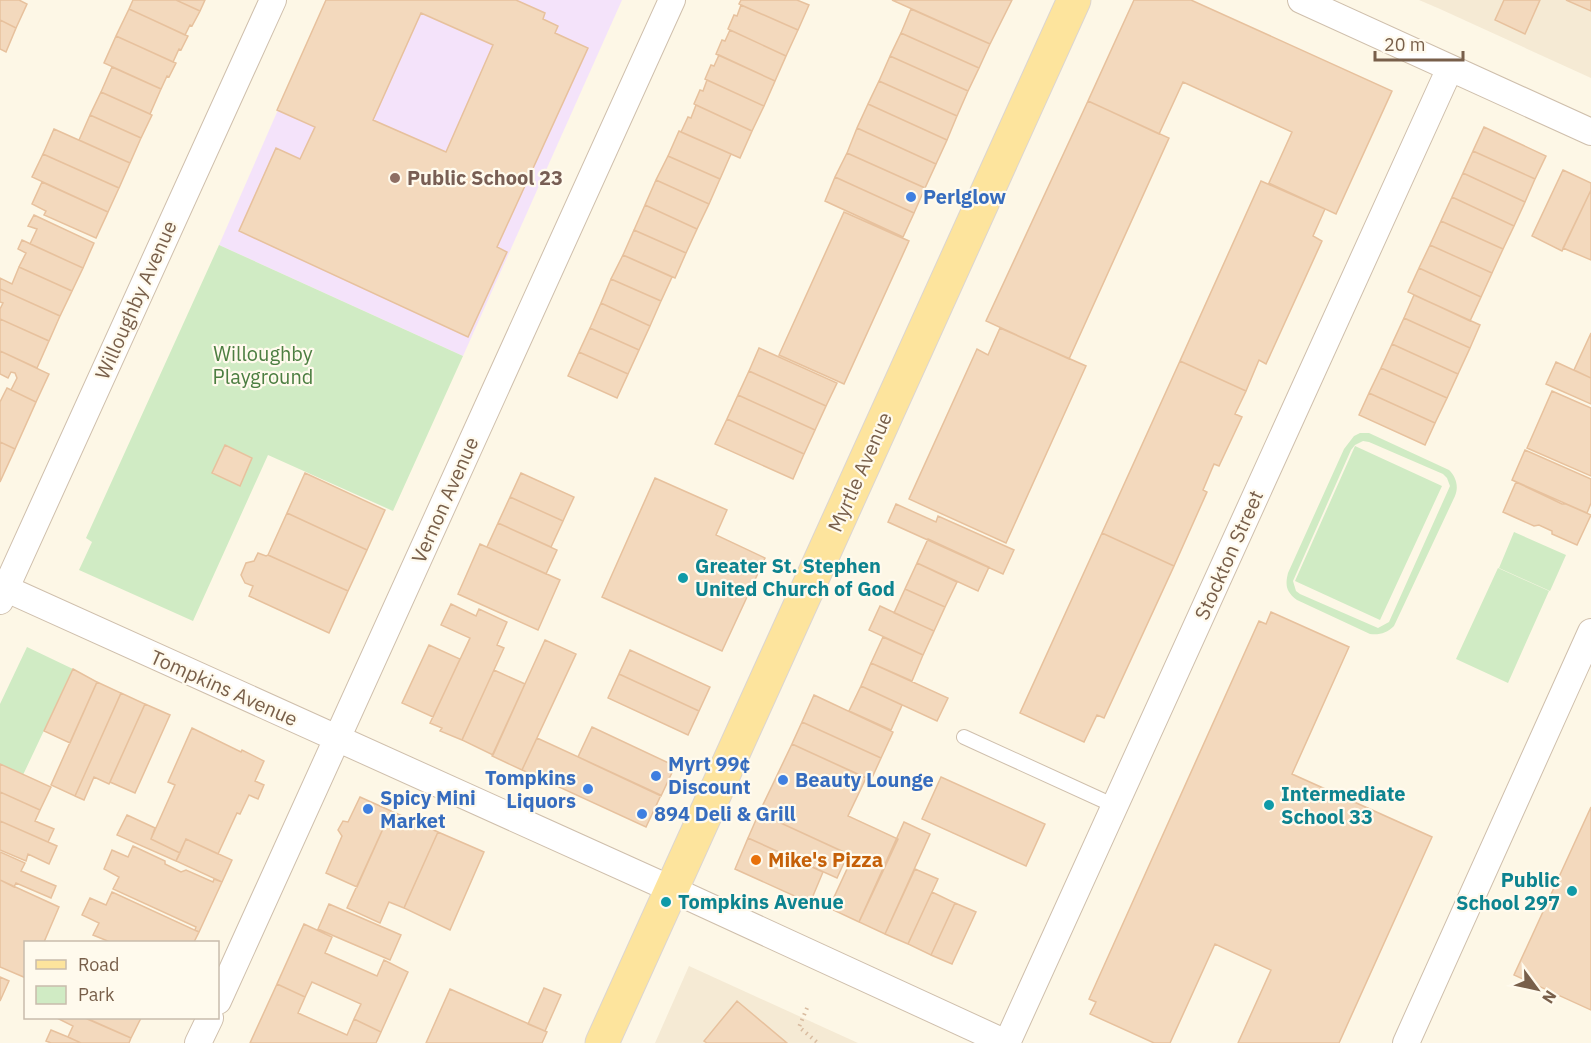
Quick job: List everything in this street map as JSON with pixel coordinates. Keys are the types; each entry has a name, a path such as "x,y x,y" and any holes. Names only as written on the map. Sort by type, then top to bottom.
{"main road":[{"name":"Myrtle Avenue","path":"602,1043 1074,0"}],"street":[{"name":"Willoughby Avenue","path":"2,592 273,0"},
{"name":"Vernon Avenue","path":"219,999 672,0"},
{"path":"1301,0 1591,132"},
{"name":"Stockton Street","path":"1007,1043 1450,68"},
{"name":"Tompkins Avenue","path":"2,592 671,889 1007,1043"},
{"path":"1406,1043 1591,632"},
{"path":"198,1043 209,1019"}],"lane":[{"path":"964,737 1115,806"}],"path":[{"path":"807,1008 799,1027 818,1043"}],"shaded area":[{"name":"Public School 23","path":"326,0 622,0 463,356 219,245"},
{"path":"1419,0 1591,0 1591,78 1440,9"},
{"path":"689,966 858,1043 655,1043"}],"green space":[{"name":"Willoughby Playground","path":"219,245 463,356 393,511 268,455 193,621 79,570 92,542 86,538"},
{"path":"1369,433 1449,470 1457,485 1455,496 1394,626 1386,632 1377,634 1370,634 1297,600 1287,585 1288,573 1344,449 1354,436","holes":["1363,441 1443,474 1450,486 1389,622 1378,628 1300,594 1296,591 1293,581 1351,450"]},
{"path":"1355,446 1442,486 1380,620 1295,581"},
{"path":"1514,532 1566,555 1550,591 1499,568"},
{"path":"1498,568 1549,591 1508,683 1456,659"},
{"path":"27,647 73,669 23,775 0,764 0,704"}],"building":[{"path":"0,0 19,0 27,4 16,28 0,20"},
{"path":"133,0 176,0 200,11 185,35 129,9"},
{"path":"176,0 205,0 200,11"},
{"name":"Public School 23","path":"326,0 516,0 545,13 543,19 558,26 555,33 588,48 497,247 507,252 468,337 239,231 276,148 300,159 315,127 277,110","holes":["421,13 493,45 446,152 373,120"]},
{"path":"741,0 797,0 809,5 798,30 739,4"},
{"path":"892,0 1012,0 990,44"},
{"path":"1134,0 1191,0 1392,91 1336,214 1269,183 1292,132 1183,82 1159,134 1088,101"},
{"path":"1504,0 1540,0 1525,34 1495,20"},
{"path":"1566,0 1591,0 1591,11"},
{"path":"741,5 798,30 786,56 728,29"},
{"path":"129,9 188,36 173,62 116,36"},
{"path":"911,9 990,44 979,68 901,33"},
{"path":"0,20 16,28 6,52 0,49"},
{"path":"730,30 786,56 775,81 716,54 722,40 725,41"},
{"path":"901,33 979,68 968,91 890,56"},
{"path":"116,36 176,63 161,89 104,63"},
{"path":"719,55 775,81 764,106 705,79 711,65 714,66"},
{"path":"890,56 968,91 957,116 879,81"},
{"path":"112,67 161,89 150,114 101,92"},
{"path":"707,80 764,106 752,131 694,104"},
{"path":"879,81 957,116 947,140 868,104"},
{"path":"101,92 152,115 141,138 90,115"},
{"path":"1088,101 1169,138 1069,359 986,321"},
{"path":"868,104 947,140 936,164 857,128"},
{"path":"696,105 752,131 740,158 681,132 688,117 691,118"},
{"path":"90,115 141,138 130,163 79,140"},
{"path":"1484,127 1546,156 1535,179 1473,151"},
{"path":"857,128 936,164 925,188 847,153"},
{"path":"54,129 130,163 119,188 43,154"},
{"path":"679,131 731,154 720,179 668,156"},
{"path":"1473,151 1535,179 1525,202 1463,173"},
{"path":"847,153 925,188 914,213 835,177"},
{"path":"43,154 119,188 108,212 32,177"},
{"path":"668,156 720,179 709,204 656,180"},
{"path":"1563,170 1591,183 1591,190 1562,251 1532,236"},
{"path":"1463,173 1525,202 1514,226 1452,197"},
{"path":"835,177 914,213 903,237 825,201"},
{"path":"656,180 709,204 697,229 645,205"},
{"path":"1261,181 1325,209 1313,236 1322,241 1266,364 1259,360 1246,391 1180,361"},
{"path":"42,182 108,212 96,238 44,215 46,211 32,204"},
{"path":"1591,190 1591,260 1563,248"},
{"path":"1452,197 1514,226 1503,249 1441,221"},
{"path":"645,205 697,229 686,253 634,230"},
{"path":"844,212 909,241 844,384 779,355"},
{"path":"34,215 94,243 83,268 30,244 37,229 28,226"},
{"path":"1441,221 1503,249 1492,273 1430,245"},
{"path":"634,230 686,253 675,278 623,255"},
{"path":"22,240 83,268 72,291 19,267 26,253 18,249"},
{"path":"1430,245 1492,273 1481,297 1419,268"},
{"path":"623,255 672,277 661,301 611,279"},
{"path":"19,267 72,291 60,316 0,289 0,278 12,284"},
{"path":"1419,268 1481,297 1470,321 1408,292"},
{"path":"611,279 661,301 650,326 601,303"},
{"path":"0,289 60,316 49,341 0,319 0,309 3,303 0,302"},
{"path":"1414,295 1480,325 1470,348 1404,318"},
{"path":"601,303 650,326 639,350 590,328"},
{"path":"1404,318 1470,348 1458,374 1392,344"},
{"path":"0,319 49,341 37,368 0,351"},
{"path":"590,328 639,350 628,374 579,352"},
{"path":"1000,328 1086,366 1006,543 909,499 977,349 988,355"},
{"path":"1591,333 1591,378 1574,370"},
{"path":"1392,344 1458,374 1447,398 1381,368"},
{"path":"759,348 837,383 826,406 749,371"},
{"path":"0,351 49,374 36,402 11,390 17,378 15,373 11,372 8,378 0,374"},
{"path":"579,352 628,374 617,398 568,376"},
{"path":"1180,361 1246,391 1235,414 1242,417 1219,466 1214,464 1203,490 1207,492 1174,566 1102,533"},
{"path":"1556,362 1591,378 1591,404 1546,384"},
{"path":"1381,368 1447,398 1435,423 1369,393"},
{"path":"749,371 826,406 815,430 738,395"},
{"path":"7,388 36,402 15,449 0,442 0,402"},
{"path":"1552,391 1591,408 1591,476 1527,448"},
{"path":"1369,393 1435,423 1425,445 1359,415"},
{"path":"738,395 815,430 804,454 727,419"},
{"path":"727,419 804,454 793,479 715,444"},
{"path":"0,442 15,449 0,482"},
{"path":"225,445 252,458 240,486 212,473"},
{"path":"1525,450 1591,479 1591,503 1587,513 1512,480"},
{"path":"305,473 385,510 367,550 287,513"},
{"path":"521,473 574,497 563,521 510,497"},
{"name":"Greater St. Stephen United Church of God","path":"655,478 727,510 716,535 765,558 722,651 602,597"},
{"path":"1516,482 1591,515 1577,545 1552,534 1552,531 1539,525 1534,526 1503,512"},
{"path":"510,497 563,521 551,547 498,523"},
{"path":"896,504 936,522 938,516 1014,550 1003,574 888,522"},
{"path":"287,513 367,550 348,591 268,555"},
{"path":"498,523 557,550 546,574 487,547"},
{"path":"1102,533 1174,566 1104,718 1097,715 1084,742 1020,713"},
{"path":"928,539 989,567 978,591 917,563"},
{"path":"480,544 560,580 538,630 458,594"},
{"path":"258,553 268,555 348,591 329,633 249,596 253,586 245,583 241,575 246,563 254,561"},
{"path":"917,563 957,582 945,607 905,589"},
{"path":"905,589 945,607 934,631 894,613"},
{"path":"451,604 476,616 479,609 507,622 497,645 504,648 462,740 440,731 442,728 430,723 470,638 441,625"},
{"path":"880,606 934,631 923,655 869,630"},
{"name":"Intermediate School 33","path":"1271,612 1349,647 1292,774 1432,837 1339,1043 1238,1043 1271,970 1215,944 1170,1043 1154,1043 1090,1014 1096,1002 1089,999 1259,621 1266,624"},
{"path":"883,637 923,655 912,681 871,663"},
{"path":"545,640 576,654 522,770 492,756"},
{"path":"429,645 460,659 433,717 402,703"},
{"path":"630,650 710,687 699,711 619,674"},
{"path":"871,663 948,698 937,721 861,686"},
{"path":"73,669 97,682 70,743 44,731"},
{"path":"494,670 525,684 493,755 462,740"},
{"path":"619,674 699,711 688,735 608,698"},
{"path":"97,682 121,693 75,796 51,785"},
{"path":"861,686 902,705 891,730 849,711"},
{"path":"121,693 145,704 109,784 94,777 84,800 75,796"},
{"path":"814,695 893,732 881,758 802,722"},
{"path":"145,704 170,715 135,793 110,782"},
{"path":"802,722 881,758 871,780 792,744"},
{"path":"592,727 675,766 661,796 578,757"},
{"path":"192,728 264,761 255,781 264,785 258,799 249,795 240,814 237,813 218,854 186,839 180,853 151,839 175,785 168,782"},
{"path":"537,738 661,795 646,827 522,770"},
{"path":"792,744 866,778 848,816 898,839 859,922 829,908 853,856 759,813"},
{"path":"0,764 51,787 40,810 0,792"},
{"path":"941,777 1045,824 1026,866 922,819"},
{"path":"0,792 40,810 35,821 54,829 48,842 0,821"},
{"path":"360,797 391,811 357,887 326,873 342,836 338,830 343,821 348,822"},
{"name":"Public School 297","path":"1591,807 1591,1010 1514,975"},
{"path":"391,811 438,832 404,908 389,902 380,923 347,908"},
{"path":"759,813 848,854 837,878 748,838"},
{"path":"127,815 155,828 151,839 180,853 176,861 117,835"},
{"path":"0,821 57,846 49,864 28,854 26,861 0,850"},
{"path":"904,822 930,834 885,934 859,922"},
{"path":"438,832 484,852 450,930 404,908"},
{"path":"748,838 823,872 810,903 735,869"},
{"path":"186,839 232,860 222,882 176,861"},
{"path":"133,846 165,861 165,864 181,872 186,870 213,882 214,879 222,882 199,932 195,930 196,927 113,889 119,877 104,869 112,850 128,857"},
{"path":"0,852 25,863 21,871 56,886 51,898 16,883 14,887 0,880"},
{"path":"915,869 938,879 908,944 885,934"},
{"path":"0,880 59,907 44,941 24,941 24,977 0,967"},
{"path":"112,892 199,932 194,941 108,941 93,935 99,923 82,915 90,898 106,905"},
{"path":"932,892 955,903 931,955 908,944"},
{"path":"955,903 976,912 952,964 931,955"},
{"path":"329,904 401,935 390,960 318,929"},
{"path":"304,924 332,937 325,953 377,976 384,960 408,972 381,1032 354,1019 361,1004 312,982 305,997 277,984"},
{"path":"0,977 9,981 0,1001"},
{"path":"277,984 305,997 298,1013 347,1035 354,1019 381,1032 376,1043 250,1043"},
{"path":"544,988 561,995 545,1031 528,1024"},
{"path":"450,989 547,1032 542,1043 426,1043"},
{"path":"737,1001 787,1043 707,1043 704,1041"},
{"path":"59,1019 87,1019 131,1038 129,1043 81,1043 68,1037 73,1026"},
{"path":"88,1019 140,1019 131,1038"},
{"path":"51,1030 81,1043 46,1041"}],"place":[{"name":"Public School 23","path":"395,178"},
{"name":"Perlglow","path":"911,197"},
{"name":"Greater St. Stephen United Church of God","path":"683,578"},
{"name":"Myrt 99¢ Discount","path":"656,776"},
{"name":"Beauty Lounge","path":"783,780"},
{"name":"Tompkins Liquors","path":"588,789"},
{"name":"Intermediate School 33","path":"1269,805"},
{"name":"Spicy Mini Market","path":"368,809"},
{"name":"894 Deli & Grill","path":"642,814"},
{"name":"Mike's Pizza","path":"756,860"},
{"name":"Public School 297","path":"1572,891"},
{"name":"Tompkins Avenue","path":"666,902"}]}
